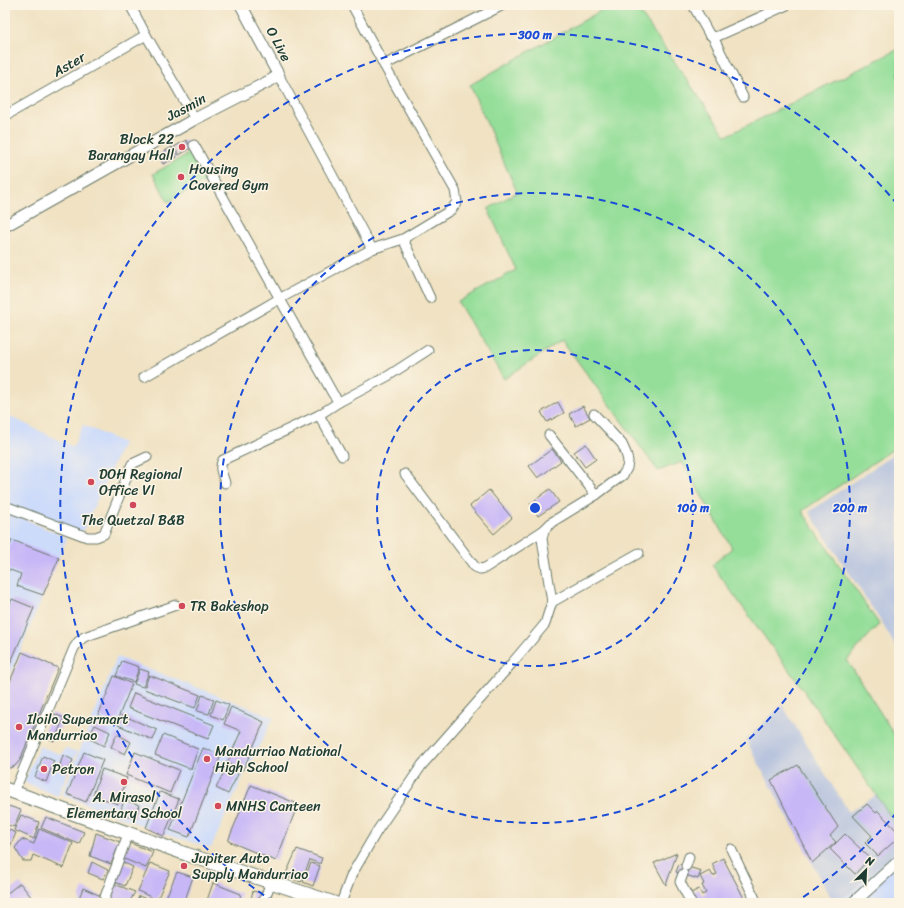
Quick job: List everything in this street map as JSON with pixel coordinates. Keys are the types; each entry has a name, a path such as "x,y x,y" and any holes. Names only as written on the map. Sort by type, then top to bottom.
{"main road":[{"path":"9,791 128,834 334,903"}],"street":[{"path":"130,5 195,119"},
{"name":"O Live","path":"241,5 279,76"},
{"path":"144,376 279,299 372,249 403,239 451,210 457,202 455,190 384,65 352,5"},
{"path":"384,65 503,5"},
{"path":"692,5 709,34 713,37 743,97"},
{"path":"713,37 787,5"},
{"name":"Aster","path":"5,116 146,35"},
{"path":"279,76 372,249"},
{"name":"Jasmin","path":"5,226 195,119 279,76"},
{"path":"194,145 279,299 339,402"},
{"path":"403,239 430,298"},
{"path":"226,483 221,469 223,460 319,415 339,402 388,376 428,350"},
{"path":"405,474 476,567 480,569 485,568 544,530 552,522 596,495 623,475 627,468 628,461 622,444 594,414"},
{"path":"319,415 342,456"},
{"path":"549,434 596,495"},
{"path":"5,506 88,537 96,537 104,534 132,464 147,457"},
{"path":"341,903 352,874 377,831 422,765 545,624 552,602 542,539 544,530"},
{"path":"552,602 639,553"},
{"path":"9,791 78,642 84,637 176,604"},
{"path":"105,903 105,897 128,834"},
{"path":"730,849 757,903"},
{"path":"853,903 899,861"},
{"path":"686,866 680,882 691,903"},
{"path":"263,903 271,882"}],"shaded area":[{"path":"5,414 73,447 83,425 123,443 79,539 5,505"},
{"path":"894,454 899,461 899,653 882,623 809,512"},
{"path":"5,510 67,538 5,687"},
{"name":"Mandurriao National High School","path":"117,657 274,717 242,779 211,848 161,833 62,795"},
{"path":"782,705 849,812 876,795 899,828 899,848 839,903 834,903 746,740"},
{"path":"39,746 62,755 65,748 78,752 73,760 58,796 24,782"},
{"path":"899,848 899,903 839,903"}],"green space":[{"path":"611,5 635,5 726,136 899,49 899,453 895,448 802,511 879,624 847,660 899,742 899,828 802,688 712,565 732,548 682,462 658,471 562,340 504,379 458,302 516,270 488,209 517,192 470,85"},
{"name":"Housing Covered Gym","path":"193,151 209,179 168,202 153,174"}],"building":[{"name":"Block 22 Barangay Hall","path":"186,140 191,148 179,155 174,147"},
{"path":"172,147 177,157 163,164 158,155"},
{"path":"558,402 564,413 547,422 541,412"},
{"path":"583,406 590,418 576,426 569,414"},
{"path":"586,444 596,459 585,467 574,452"},
{"path":"552,449 561,461 538,478 529,466"},
{"path":"550,489 559,502 538,516 530,504"},
{"path":"489,490 512,518 494,534 470,506"},
{"path":"12,540 59,558 43,595 17,586 21,574 5,568 5,559"},
{"path":"12,599 34,608 5,676 5,616"},
{"name":"Iloilo Supermart Mandurriao","path":"22,652 58,668 20,760 15,766 10,768 5,767 5,694"},
{"path":"122,661 139,667 134,682 116,676"},
{"path":"140,669 149,672 143,687 134,684"},
{"path":"149,675 200,695 195,708 144,689"},
{"path":"114,676 132,684 116,723 98,716"},
{"path":"134,693 214,725 208,739 128,708"},
{"path":"202,695 214,699 209,714 197,711"},
{"path":"216,700 229,705 223,720 211,715"},
{"path":"231,707 264,722 243,770 227,763 241,731 224,724"},
{"path":"52,713 64,718 54,741 42,736"},
{"path":"122,715 157,730 153,740 118,725"},
{"path":"95,725 110,732 104,746 88,738"},
{"path":"117,734 131,742 125,754 111,747"},
{"path":"163,735 198,749 191,769 155,755"},
{"path":"203,748 221,755 189,837 170,830"},
{"path":"84,752 103,760 86,802 67,794"},
{"path":"135,752 179,770 170,793 126,775"},
{"path":"63,755 73,760 68,772 62,770 60,765"},
{"name":"Petron","path":"43,756 54,761 46,782 35,777"},
{"path":"798,765 838,827 830,836 836,842 812,863 771,780"},
{"path":"227,766 239,772 228,794 216,788"},
{"path":"102,769 127,778 118,804 93,795"},
{"path":"251,785 298,804 276,861 228,841"},
{"path":"160,792 179,799 164,836 146,828"},
{"path":"124,800 139,805 135,818 120,813"},
{"path":"867,804 876,813 878,811 899,833 899,837 878,856 865,843 872,836 853,816"},
{"path":"5,805 21,810 14,827 5,824"},
{"path":"21,815 39,822 34,839 14,830"},
{"path":"46,817 84,832 79,844 41,828"},
{"path":"5,828 16,833 5,858"},
{"path":"39,829 73,843 64,868 33,855 31,861 23,861 15,848 22,839 34,844"},
{"path":"96,833 120,842 111,864 90,856"},
{"path":"845,834 870,858 855,874 830,849"},
{"path":"130,843 153,852 146,868 122,858"},
{"path":"297,849 322,858 320,864 310,860 301,882 285,876"},
{"path":"677,853 666,885 654,863"},
{"path":"723,858 745,900 739,903 694,903 689,894 699,889 702,895 706,893 700,876 710,871 713,876 717,874 712,864"},
{"path":"92,862 108,870 103,879 88,873"},
{"path":"122,862 133,867 125,886 115,882"},
{"path":"150,863 170,871 157,900 138,891"},
{"path":"311,863 320,866 313,886 303,882"},
{"path":"679,864 701,871 698,879 676,872"},
{"path":"177,872 193,877 184,903 164,902"},
{"path":"20,883 32,898 24,903 6,903 5,895"},
{"path":"213,883 241,894 238,903 206,903"},
{"path":"114,884 135,892 129,903 118,903 107,899"},
{"path":"83,888 101,896 103,903 81,903 79,898"},
{"path":"253,891 261,893 257,903 250,903"},
{"path":"139,896 156,903 137,903"}],"place":[{"name":"Block 22 Barangay Hall","path":"182,147"},
{"name":"Housing Covered Gym","path":"181,177"},
{"name":"DOH Regional Office VI","path":"91,482"},
{"name":"The Quetzal B&B","path":"133,505"},
{"name":"TR Bakeshop","path":"182,606"},
{"name":"Iloilo Supermart Mandurriao","path":"19,727"},
{"name":"Mandurriao National High School","path":"207,759"},
{"name":"Petron","path":"44,769"},
{"name":"A. Mirasol Elementary School","path":"124,782"},
{"name":"MNHS Canteen","path":"218,806"},
{"name":"Jupiter Auto Supply Mandurriao","path":"184,866"}]}
